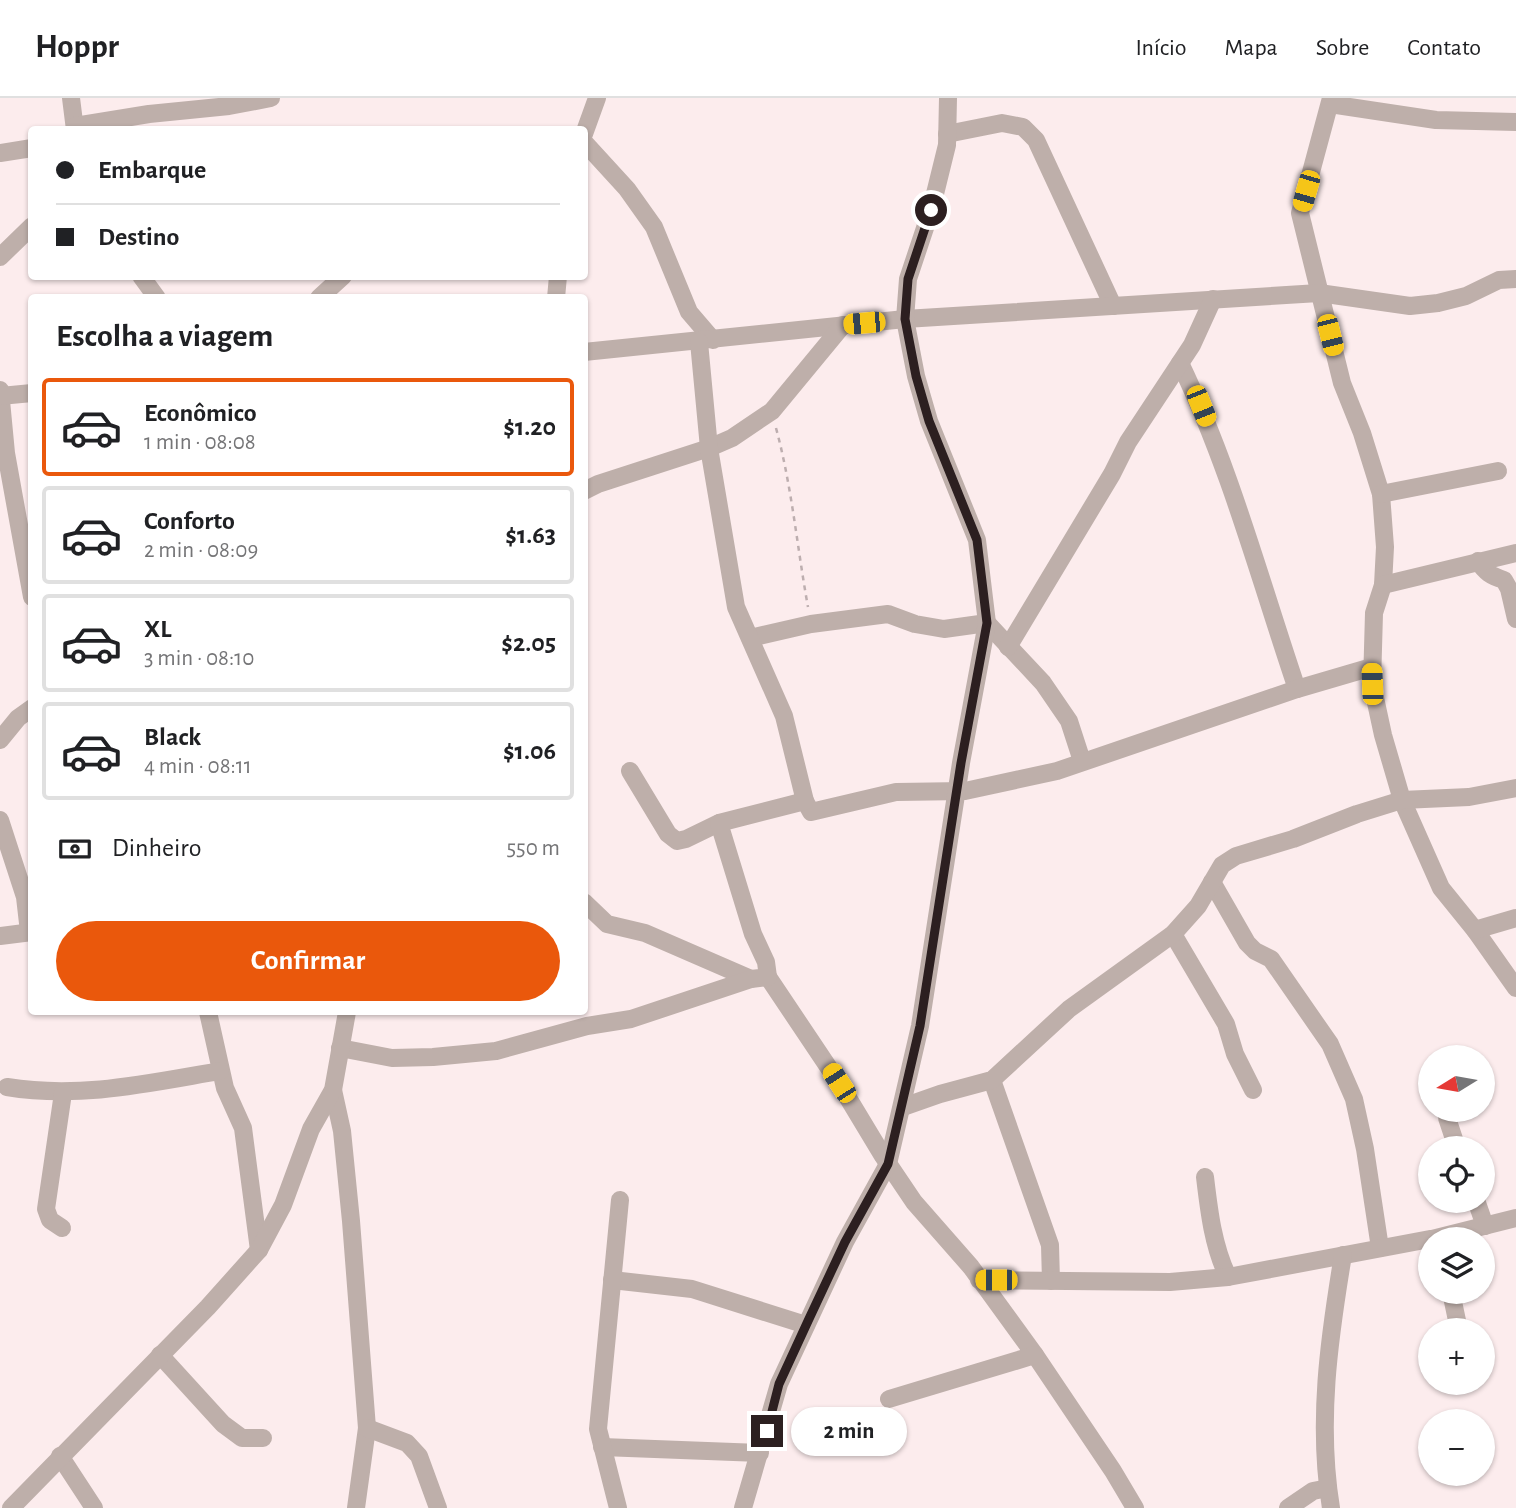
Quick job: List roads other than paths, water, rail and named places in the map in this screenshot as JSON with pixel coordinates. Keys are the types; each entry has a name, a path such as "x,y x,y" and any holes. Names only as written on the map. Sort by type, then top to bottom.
{"street":[{"path":"71,98 75,126"},
{"path":"86,126 216,102 271,98"},
{"path":"587,126 597,98"},
{"path":"743,1508 779,1384 845,1242 888,1164 920,1026 987,623 977,540 929,421 916,376 905,319 908,279 931,210 947,145 948,98"},
{"path":"1516,122 1436,120 1330,101 1300,213 1342,383 1362,433 1381,494 1385,547 1383,585 1374,613 1371,667 1383,734 1402,800 1441,888 1516,988"},
{"path":"947,134 1002,123 1023,127 1035,140 1113,306"},
{"path":"588,146 626,189 654,228 689,312 698,342 709,449 736,607 784,716 805,801 811,811 897,792 957,792 1056,771 1297,689 1371,667"},
{"path":"0,153 28,149"},
{"path":"0,257 28,230"},
{"path":"588,352 905,319 1319,293 1410,306 1466,296 1499,280 1516,279"},
{"path":"324,294 339,280"},
{"path":"1008,646 1112,474 1128,442 1192,345 1213,299"},
{"path":"689,312 698,342"},
{"path":"588,489 709,449 732,438 772,411 843,325"},
{"path":"1180,363 1201,406 1228,476 1297,689"},
{"path":"0,390 14,502 28,576"},
{"path":"0,396 28,393"},
{"path":"1381,494 1498,471"},
{"path":"1383,585 1516,553"},
{"path":"1478,561 1484,571 1504,580 1509,589 1516,619"},
{"path":"750,638 811,624 888,614 915,624 944,629 987,623"},
{"path":"987,623 1043,683 1069,721 1082,761"},
{"path":"0,740 18,718 28,711"},
{"path":"630,771 668,834 677,841 719,823 805,801"},
{"path":"903,1107 992,1080 1069,1009 1173,934 1198,906 1222,865 1236,856 1293,839 1402,800 1469,797 1516,788"},
{"path":"0,820 25,897 28,918"},
{"path":"340,1048 392,1058 496,1051 587,1026 631,1019 759,978 766,962 753,934 719,823"},
{"path":"1212,882 1247,943 1270,960 1330,1044 1354,1099 1365,1149 1380,1248"},
{"path":"588,906 607,924 645,933 759,978 832,1072 914,1202 979,1280 1035,1355 1135,1508"},
{"path":"1475,930 1516,918"},
{"path":"0,936 28,932"},
{"path":"1173,934 1226,1024 1235,1054 1253,1090"},
{"path":"209,1015 225,1088 243,1128 259,1250"},
{"path":"11,1508 208,1307 259,1250 283,1205 311,1129 333,1090 346,1015"},
{"path":"7,1087 63,1093 98,1091 220,1071"},
{"path":"992,1080 1050,1245 1051,1280"},
{"path":"333,1090 342,1131 367,1428 356,1508"},
{"path":"62,1228 50,1220 46,1209 63,1093"},
{"path":"1205,1177 1210,1219 1228,1277"},
{"path":"618,1508 598,1429 620,1200"},
{"path":"1480,1213 1485,1226"},
{"path":"1481,1227 1516,1217"},
{"path":"979,1280 1170,1282 1228,1277 1418,1242"},
{"path":"1331,1508 1325,1457 1326,1379 1330,1334 1343,1255"},
{"path":"612,1280 692,1289 806,1325"},
{"path":"160,1355 223,1424 242,1438 262,1437"},
{"path":"889,1399 1035,1355"},
{"path":"367,1428 407,1443 419,1456 438,1508"},
{"path":"602,1447 760,1453"},
{"path":"60,1456 94,1508"},
{"path":"1288,1508 1313,1491 1328,1488"}]}
